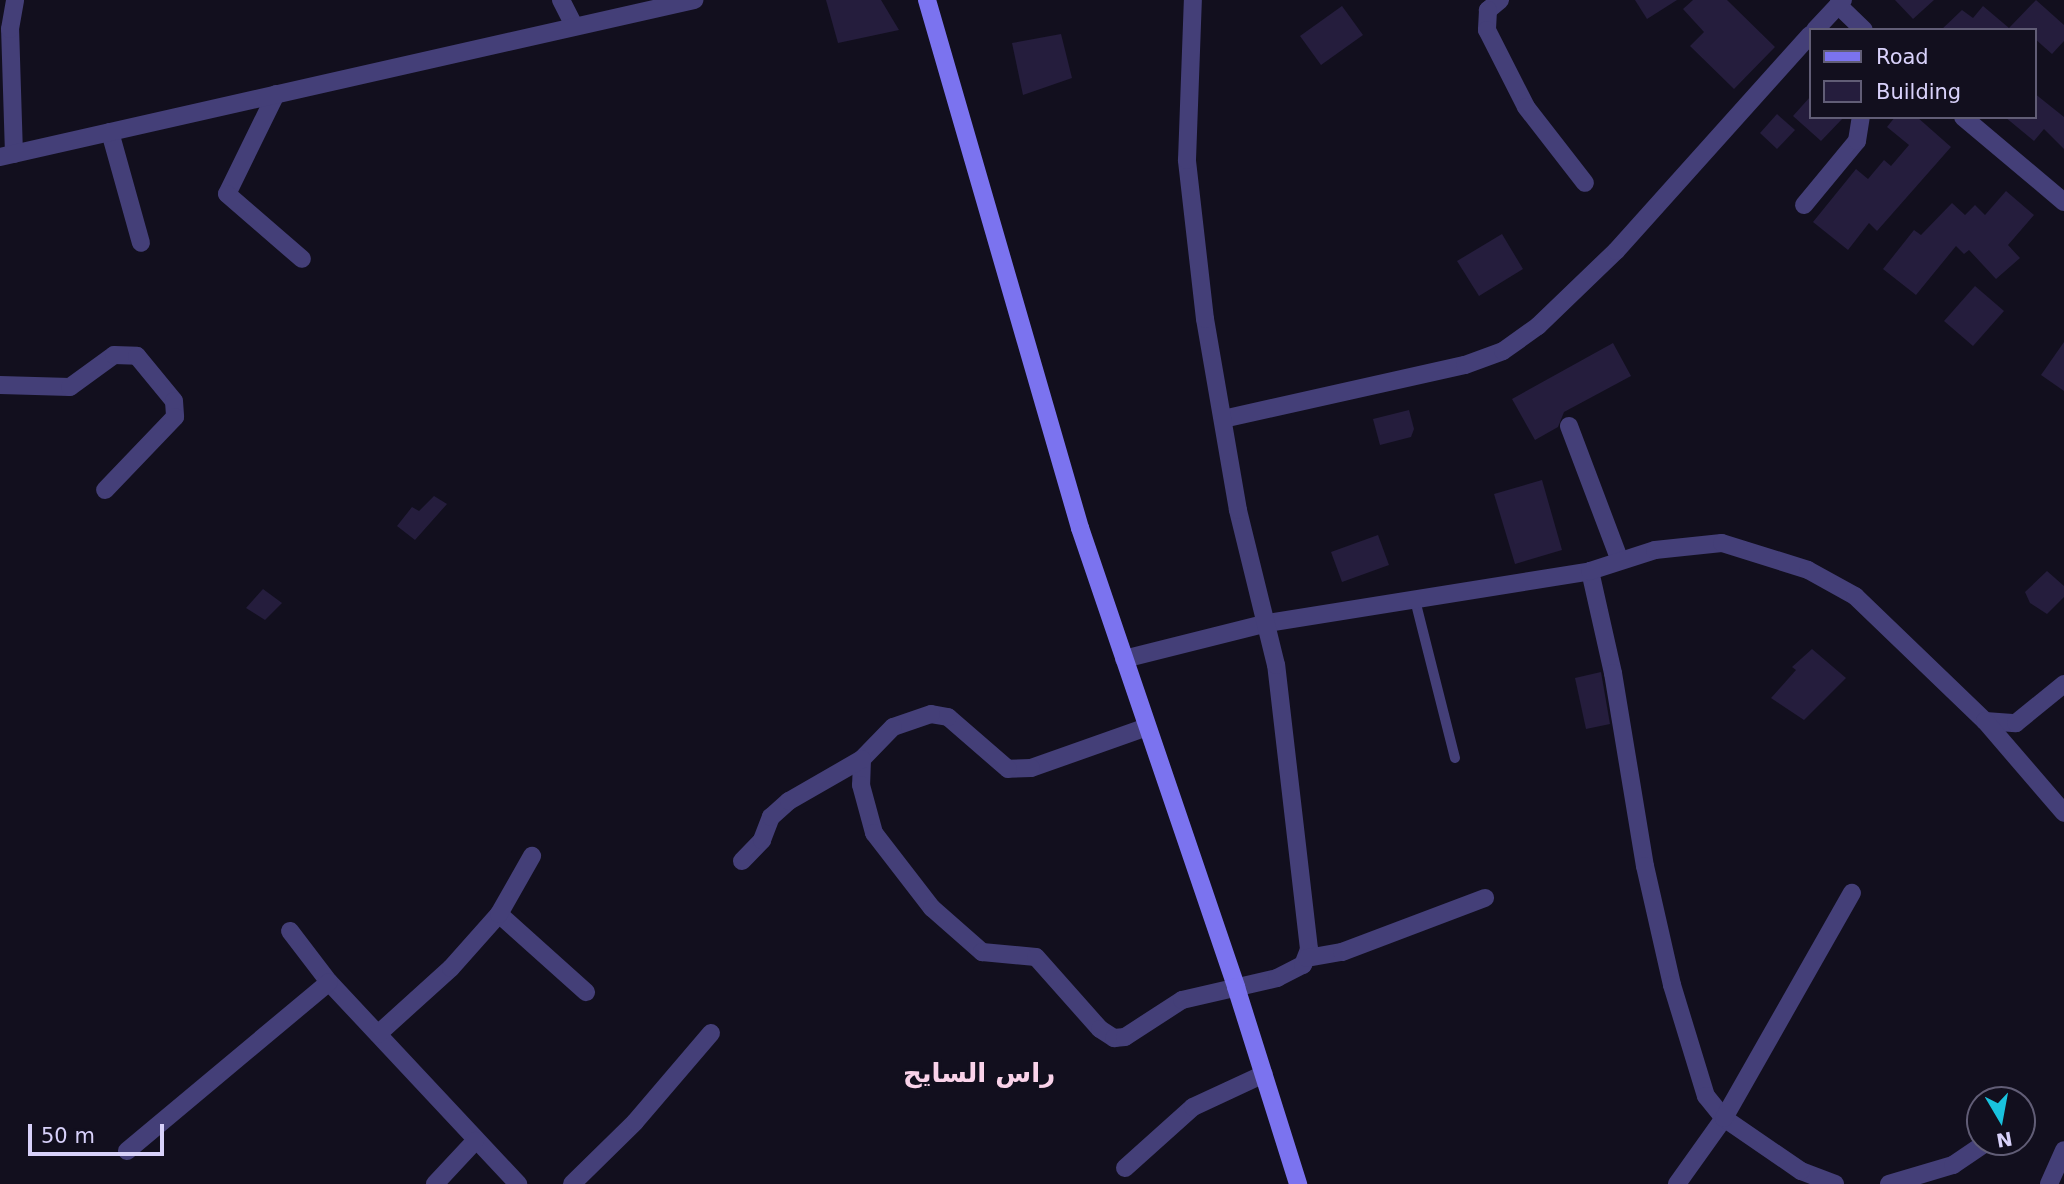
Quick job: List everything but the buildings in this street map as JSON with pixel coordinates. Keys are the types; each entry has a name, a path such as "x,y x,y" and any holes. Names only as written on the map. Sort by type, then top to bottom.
{"street":[{"path":"561,0 574,26"},
{"path":"9,8 7,156 694,0"},
{"path":"927,0 1077,516 1236,987 1298,1184"},
{"path":"1193,0 1187,160 1205,319 1238,510 1276,665 1306,911 1307,958"},
{"path":"1500,0 1488,10 1487,30 1526,107 1585,183"},
{"path":"1817,28 1840,3 1862,28"},
{"path":"1223,419 1452,368 1503,351 1538,326 1616,251 1808,37"},
{"path":"276,93 228,194 302,259"},
{"path":"1804,205 1857,141 1861,119"},
{"path":"1965,119 2063,200"},
{"path":"110,132 141,243"},
{"path":"0,384 70,387 114,355 137,356 174,401 174,417 105,490"},
{"path":"1569,426 1619,558"},
{"path":"1124,659 1267,623 1590,571 1619,558 1722,543 1808,570 1855,596 1985,721 2064,813"},
{"path":"1590,571 1613,673 1645,866 1672,985 1706,1096 1724,1118 1801,1171 1835,1184"},
{"path":"1985,721 2015,723 2064,684"},
{"path":"742,861 762,840 771,817 789,801 862,759 892,727 930,714 948,717 1008,769 1031,768 1147,727"},
{"path":"862,759 861,785 874,834 932,908 982,952 1036,957 1110,1037 1125,1037 1165,1007 1277,978 1307,958 1342,952 1485,898"},
{"path":"378,1034 452,968 499,914 532,856"},
{"path":"1677,1184 1724,1118 1852,893"},
{"path":"499,914 586,992"},
{"path":"290,931 329,982 518,1184"},
{"path":"127,1151 329,982"},
{"path":"572,1184 635,1122 711,1033"},
{"path":"1125,1168 1193,1107 1264,1073"},
{"path":"435,1184 475,1141"},
{"path":"2049,1184 2064,1150"},
{"path":"1889,1184 1953,1165 1966,1156"}],"lane":[{"path":"1415,600 1455,758"}],"district":[{"name":"راس السايح","path":"979,1074"}]}
